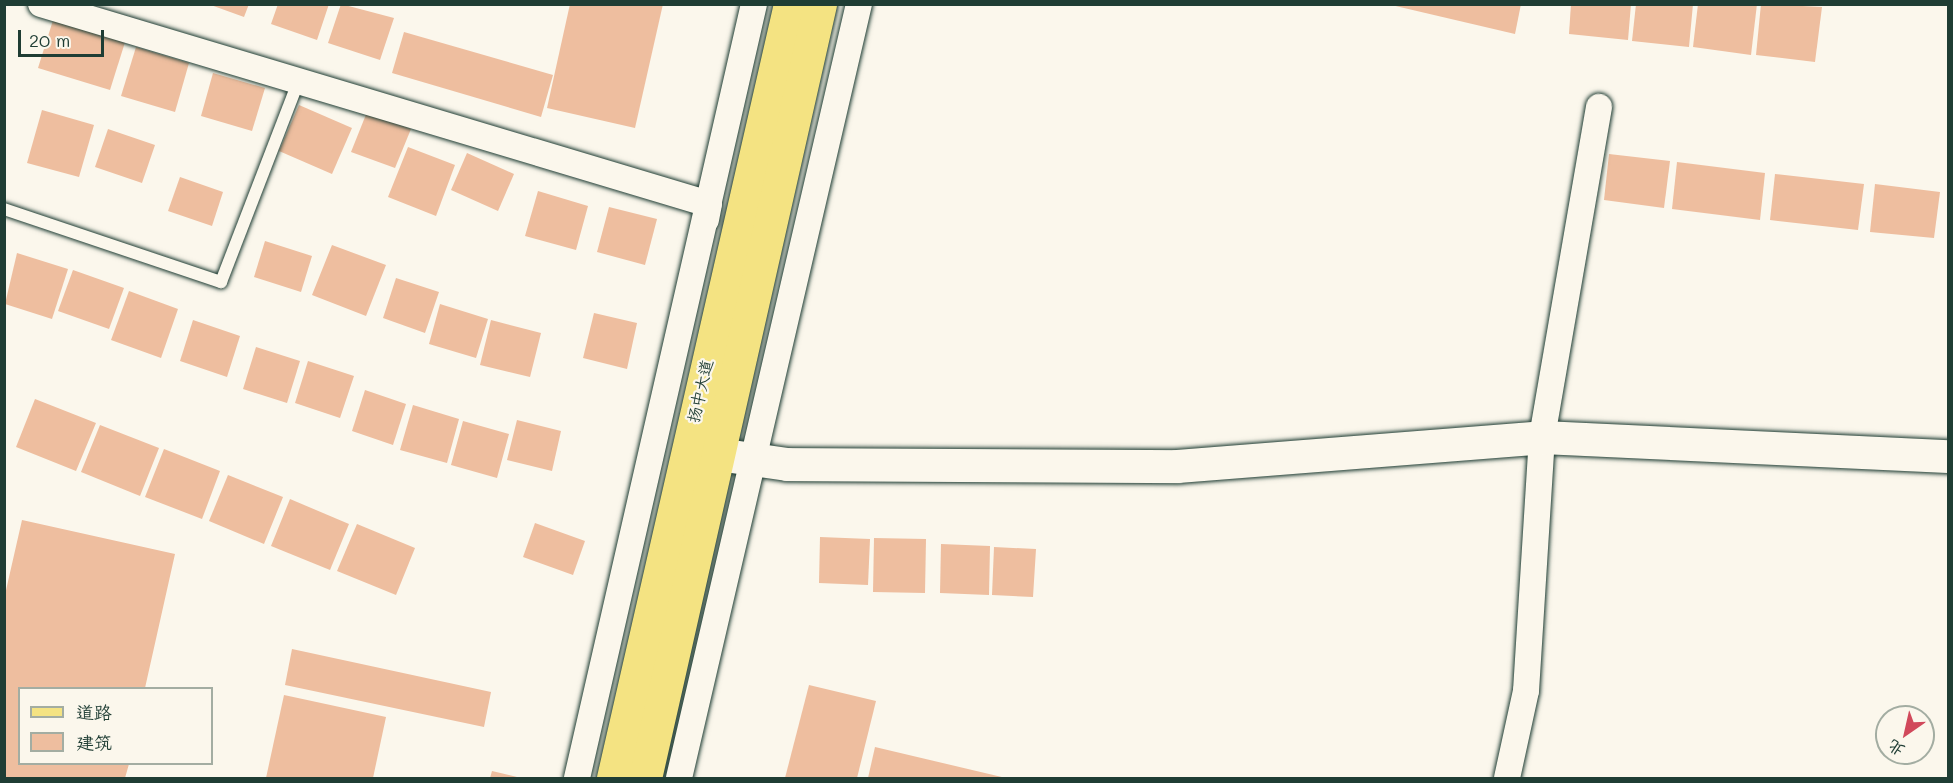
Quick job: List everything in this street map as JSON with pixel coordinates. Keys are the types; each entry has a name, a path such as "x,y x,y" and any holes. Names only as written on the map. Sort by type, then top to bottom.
{"main road":[{"name":"扬中大道","path":"645,778 702,453 733,253 790,4"},
{"name":"扬中大道","path":"612,778 702,453 820,4"}],"street":[{"path":"41,4 709,204"},
{"path":"578,778 754,4"},
{"path":"679,778 750,460 859,4"},
{"path":"1507,778 1526,691 1542,437 1599,107"},
{"path":"709,204 702,241 733,253"},
{"path":"702,453 750,460 1177,466 1542,437 1948,456"}],"lane":[{"path":"4,209 220,282 298,82"}],"building":[{"path":"208,4 249,4 244,17"},
{"path":"278,4 329,4 317,40 271,24"},
{"path":"341,4 394,18 380,60 328,43"},
{"path":"570,4 663,4 635,128 547,108"},
{"path":"1387,4 1521,4 1515,34"},
{"path":"1571,4 1631,4 1628,40 1569,34"},
{"path":"1636,4 1693,4 1689,47 1632,41"},
{"path":"1698,4 1757,4 1751,55 1693,47"},
{"path":"1761,4 1822,7 1815,62 1756,55"},
{"path":"54,17 126,39 110,90 38,68"},
{"path":"404,32 553,75 541,117 392,73"},
{"path":"136,47 189,63 175,112 121,96"},
{"path":"213,73 265,88 252,131 201,116"},
{"path":"299,105 352,128 332,174 279,151"},
{"path":"42,110 94,125 79,177 27,163"},
{"path":"367,112 411,129 395,168 351,152"},
{"path":"108,129 155,145 142,183 95,167"},
{"path":"408,147 455,165 436,216 388,197"},
{"path":"467,153 514,174 498,211 451,190"},
{"path":"1609,154 1670,161 1664,208 1604,200"},
{"path":"1677,162 1765,173 1760,220 1672,209"},
{"path":"1775,174 1864,184 1858,230 1770,220"},
{"path":"180,177 223,192 212,226 168,211"},
{"path":"1875,184 1940,192 1934,238 1870,232"},
{"path":"538,191 588,206 576,250 525,236"},
{"path":"609,207 657,219 645,265 597,252"},
{"path":"265,241 312,256 301,292 254,277"},
{"path":"332,245 386,265 366,316 312,295"},
{"path":"17,253 68,269 52,319 5,304"},
{"path":"73,270 124,288 109,329 58,311"},
{"path":"396,278 439,292 425,333 383,318"},
{"path":"129,291 178,309 161,358 111,340"},
{"path":"440,304 488,319 476,358 429,344"},
{"path":"594,313 637,323 627,369 583,358"},
{"path":"193,320 240,336 227,377 180,361"},
{"path":"491,320 541,333 530,377 480,365"},
{"path":"256,347 300,361 287,403 243,389"},
{"path":"308,361 354,376 340,418 295,403"},
{"path":"365,390 406,404 393,445 352,431"},
{"path":"35,399 96,423 76,471 16,447"},
{"path":"413,405 459,419 447,463 400,450"},
{"path":"517,420 561,431 552,471 507,460"},
{"path":"463,421 509,434 497,478 451,465"},
{"path":"100,425 159,448 140,496 81,472"},
{"path":"164,449 220,471 202,519 145,497"},
{"path":"228,475 283,497 264,544 209,521"},
{"path":"290,499 349,524 330,570 271,546"},
{"path":"22,520 175,554 145,687 18,687 18,765 129,765 125,778 4,778 4,599"},
{"path":"535,523 585,541 573,575 523,557"},
{"path":"357,524 415,548 396,595 337,571"},
{"path":"820,537 870,539 868,585 819,583"},
{"path":"874,538 926,539 925,593 873,592"},
{"path":"941,544 990,546 989,595 940,593"},
{"path":"994,547 1036,549 1033,597 992,595"},
{"path":"292,649 491,692 484,727 285,685"},
{"path":"809,685 876,701 857,778 785,778"},
{"path":"284,695 386,717 373,778 266,778"},
{"path":"875,747 1006,778 868,778"},
{"path":"492,771 521,778 490,778"}]}
